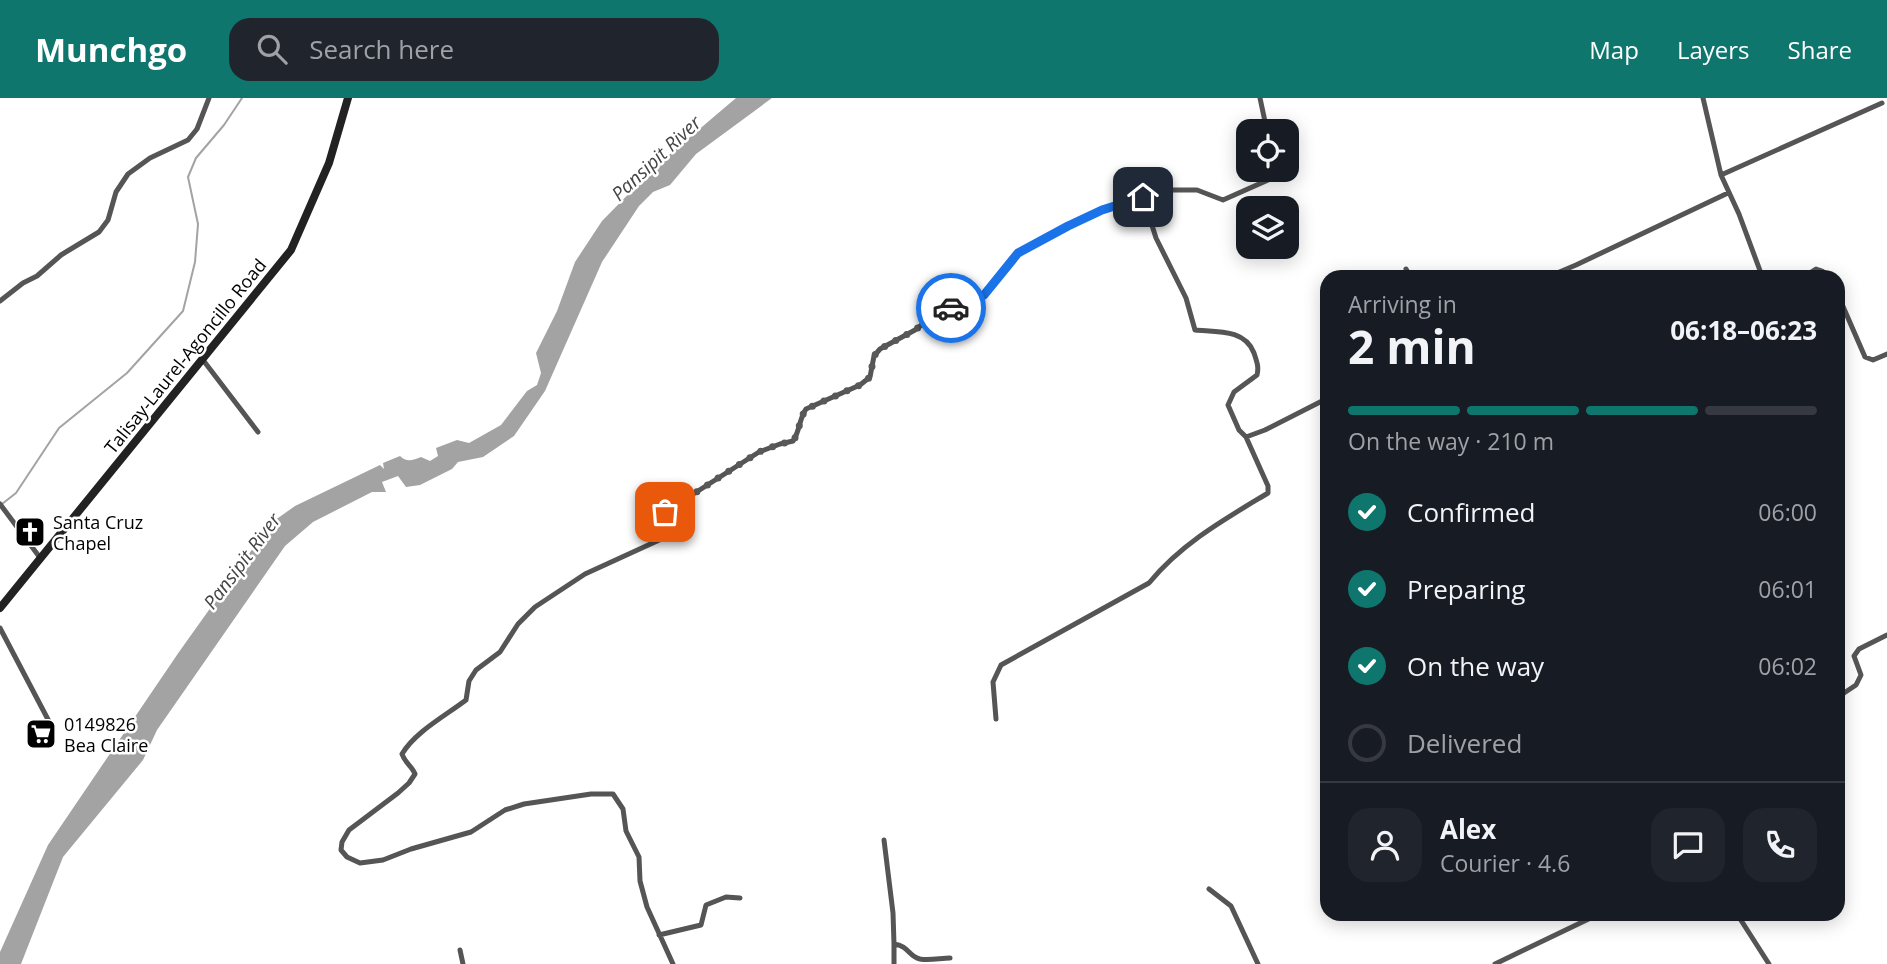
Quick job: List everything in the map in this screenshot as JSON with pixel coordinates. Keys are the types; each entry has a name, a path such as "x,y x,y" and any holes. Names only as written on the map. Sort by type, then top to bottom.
{"main road":[{"name":"Talisay-Laurel-Agoncillo Road","path":"0,608 291,250 329,163 348,98"}],"street":[{"path":"0,301 37,276 61,255 99,232 108,220 116,192 128,174 150,158 188,140 197,129 209,98"},
{"path":"1260,98 1264,119"},
{"path":"1703,98 1721,175 1760,270"},
{"path":"1721,175 1882,103"},
{"path":"673,964 647,906 640,880 639,857 626,831 623,810 613,794 590,794 524,804 505,810 471,832 383,860 360,863 341,850 342,842 349,830 409,783 415,774 412,767 404,761 402,754 407,746 466,700 469,681 476,670 500,652 518,624 535,607 585,574 668,536 665,512 759,452 793,441 806,409 860,385 870,377 874,356 880,349 947,310 984,295 1018,253 1102,210 1168,190 1197,190 1223,200 1264,182"},
{"path":"1564,270 1728,193"},
{"path":"996,719 993,682 1001,666 1149,583 1166,563 1201,534 1268,493 1268,486 1246,437 1238,430 1228,405 1234,392 1257,375 1259,368 1251,345 1237,334 1195,330 1186,298 1156,239 1143,197"},
{"path":"1845,311 1865,357 1873,360 1887,354"},
{"path":"203,360 258,432"},
{"path":"1246,437 1320,402"},
{"path":"2,506 41,559"},
{"path":"0,628 54,729"},
{"path":"1845,692 1856,685 1861,675 1854,656 1859,649 1887,635"},
{"path":"884,840 893,913 894,964"},
{"path":"1209,889 1231,906 1258,964"},
{"path":"659,935 701,925 706,905 726,897 740,898"},
{"path":"1495,964 1584,921"},
{"path":"1741,921 1769,964"},
{"path":"894,944 905,947 920,959 950,958"},
{"path":"460,950 463,964"}],"shaded area":[{"path":"736,98 772,98 696,154 670,185 653,192 639,206 602,262 545,391 514,436 483,457 458,462 452,469 420,485 406,487 398,476 382,482 386,492 372,492 313,522 285,546 157,730 143,760 63,857 21,964 0,964 0,952 48,845 179,652 271,523 295,506 380,465 384,469 383,463 400,456 408,460 421,457 430,461 438,456 436,448 457,440 469,443 501,425 527,391 537,385 541,373 536,353 557,311 575,262 602,221 656,166"}],"waterway":[{"path":"2,504 16,493 59,428 127,373 183,311 195,262 198,224 188,177 196,158 224,125 242,98"}],"way so far":[{"path":"665,512 759,452 793,441 806,409 860,385 870,377 874,356 880,349 951,308"}],"place":[{"name":"Santa Cruz Chapel","path":"30,532"},
{"name":"0149826 Bea Claire","path":"41,734"}],"route":[{"path":"951,308 984,295 1018,253 1102,210 1143,197"}],"water label":[{"name":"Pansipit River","path":"656,158"},
{"name":"Pansipit River","path":"242,561"}]}
